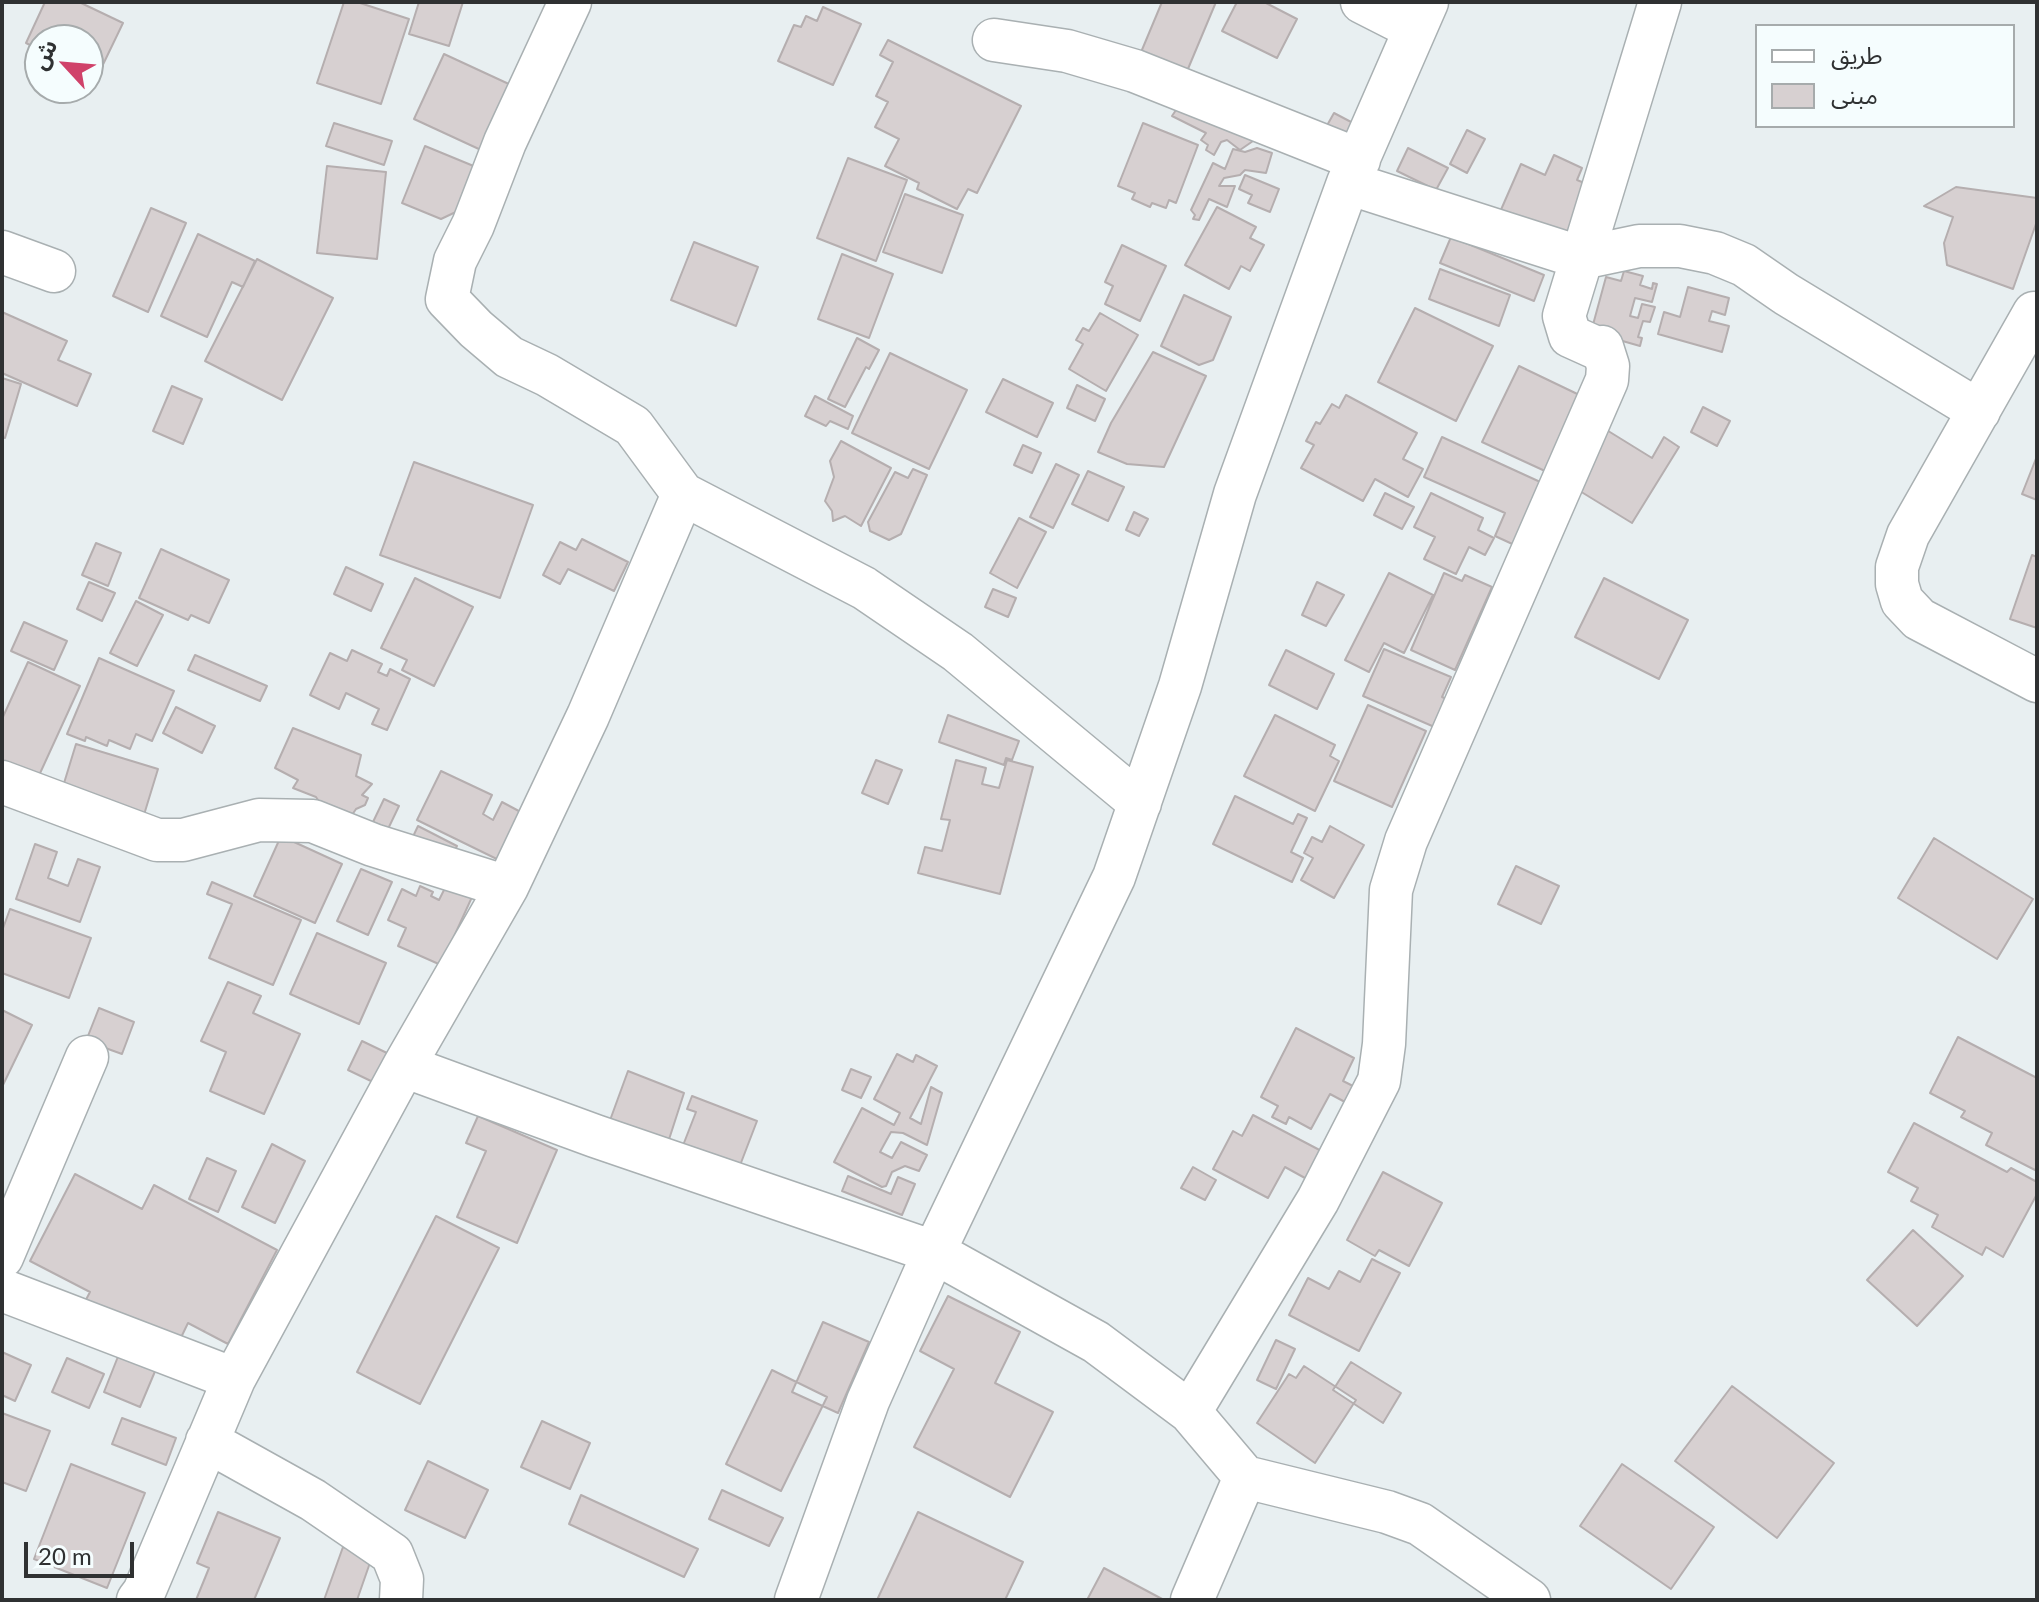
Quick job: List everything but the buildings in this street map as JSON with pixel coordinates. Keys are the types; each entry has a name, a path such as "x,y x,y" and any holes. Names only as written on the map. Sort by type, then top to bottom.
{"street":[{"path":"570,2 505,142 473,225 455,261 447,299 509,357 547,375 633,426 683,494 864,588 958,652 1140,803"},
{"path":"796,1600 868,1401 934,1252 1114,877 1180,686 1235,494 1354,172 1421,16 1362,2"},
{"path":"1190,1412 1318,1200 1379,1081 1384,1044 1391,890 1406,841 1607,380 1608,366 1602,347 1601,350 1570,336 1564,316 1660,2"},
{"path":"994,40 1067,51 1135,71 1214,100 1354,172 1582,258 1639,246 1680,246 1715,253 1744,265 1786,294 1979,411"},
{"path":"2,252 54,271"},
{"path":"2034,313 1908,535 1897,567 1897,584 1902,601 1919,619 2037,681"},
{"path":"138,1600 234,1379 404,1066 507,887 588,716 683,494"},
{"path":"2,782 157,840 183,840 259,820 313,821 373,845 507,887"},
{"path":"2,1257 87,1057"},
{"path":"404,1066 595,1136 934,1252 1096,1342 1190,1412 1245,1477 1387,1512 1420,1524 1529,1600"},
{"path":"2,1290 234,1379"},
{"path":"207,1441 313,1500 392,1554 402,1579 401,1600"},
{"path":"1192,1600 1245,1477"}]}
